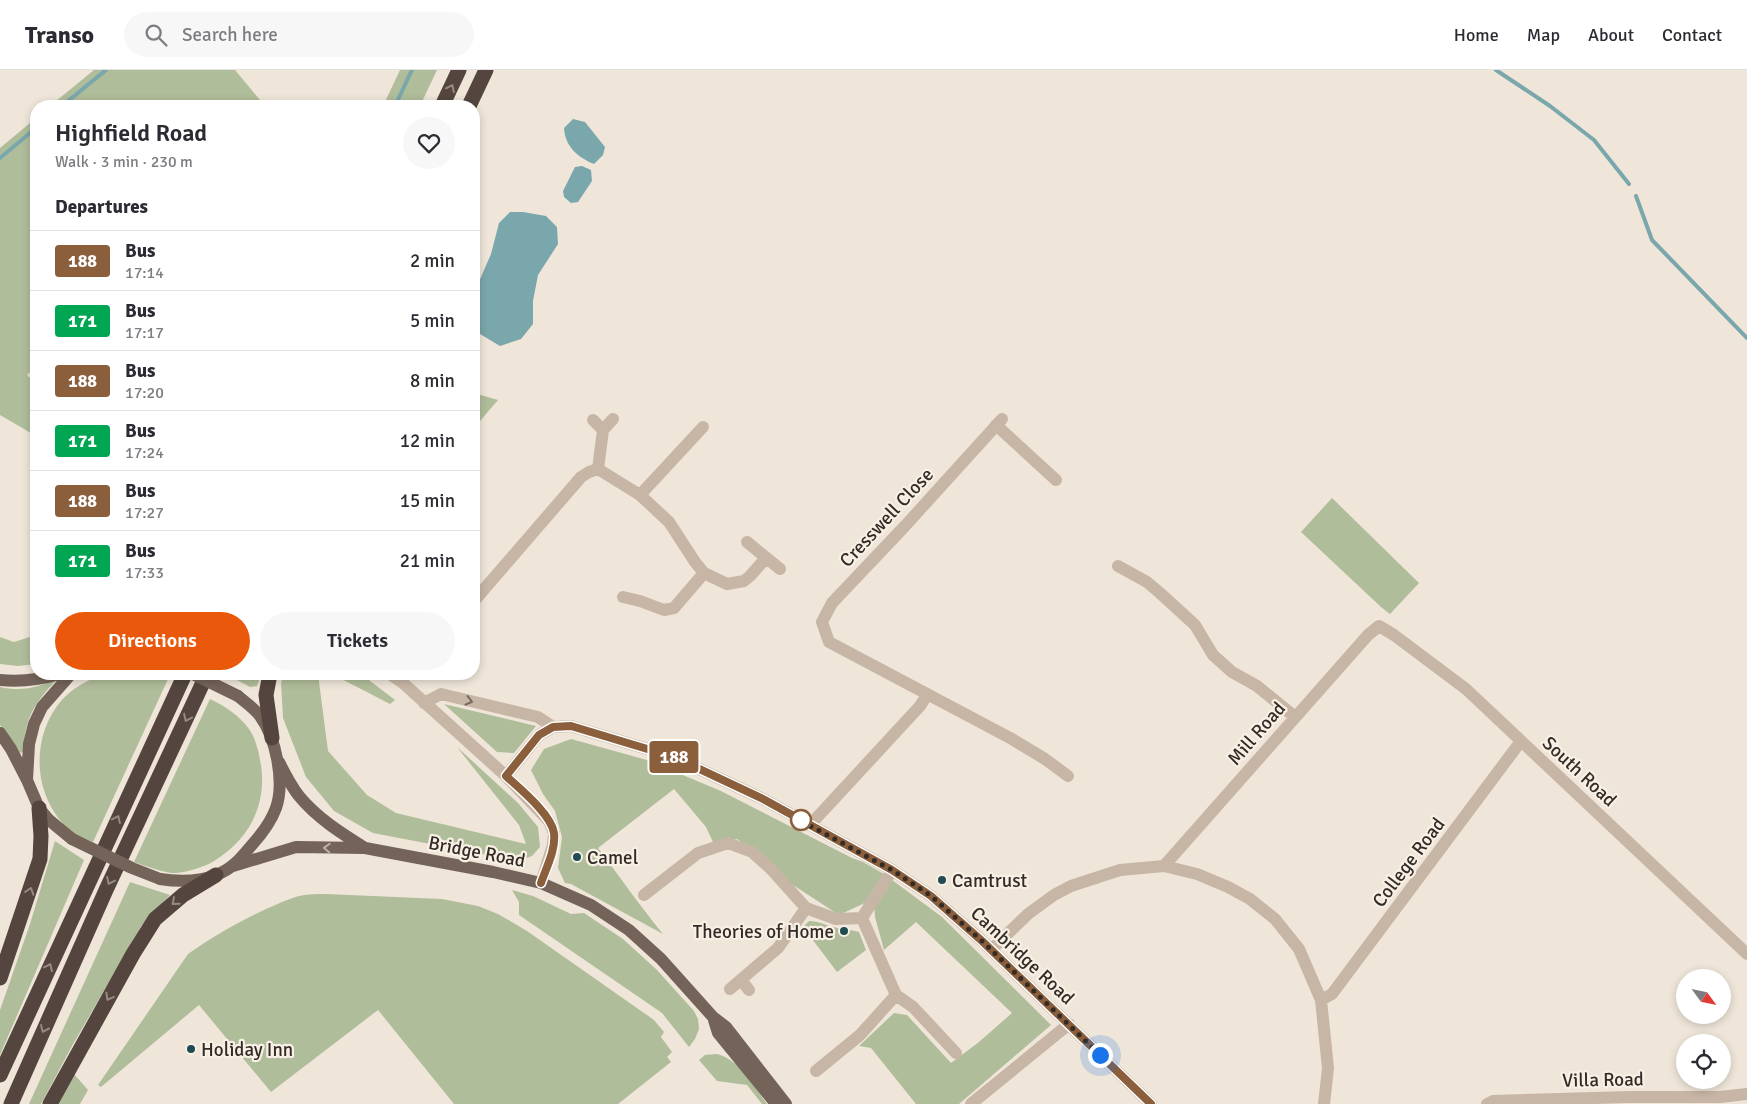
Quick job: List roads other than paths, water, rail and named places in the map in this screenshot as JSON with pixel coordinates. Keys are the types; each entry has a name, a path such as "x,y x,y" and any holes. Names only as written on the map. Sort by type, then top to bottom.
{"highway":[{"path":"445,100 459,70"},
{"path":"472,100 486,70"},
{"path":"0,1075 182,680"},
{"path":"11,1104 106,890 204,680"},
{"path":"269,680 266,695 272,738"},
{"path":"0,978 40,859 41,836 38,808"},
{"path":"50,1104 133,954 155,919 182,895 216,875"}],"main road":[{"path":"0,680 39,680"},
{"path":"27,780 29,744 34,724 42,707 66,680"},
{"path":"0,733 11,749 27,780 38,808 72,839 132,868 160,879 191,881 216,875 233,866 265,829 276,807 279,786 272,738 260,716 238,696 205,680"},
{"name":"Bridge Road","path":"276,758 294,789 305,803 333,828 365,848"},
{"name":"Bridge Road","path":"233,866 296,847 365,848 541,883 591,905 629,930 662,959 713,1017 726,1027 786,1104"},
{"name":"Bridge Road","path":"713,1017 718,1033 776,1104"}],"street":[{"path":"598,469 602,430 612,419"},
{"path":"593,420 602,430"},
{"name":"Cresswell Close","path":"927,695 829,642 822,622 832,603 999,422 1056,480"},
{"path":"640,496 703,428"},
{"path":"598,469 640,496 669,522 704,573 728,584 746,585 750,576 766,558"},
{"path":"480,594 581,477 598,469"},
{"path":"746,542 780,569"},
{"path":"1118,566 1130,579 1147,582 1195,625 1213,655 1232,672 1257,686 1295,717"},
{"path":"623,597 641,595 664,610 674,608 704,573"},
{"name":"Mill Road","path":"1164,866 1368,635 1379,626"},
{"name":"South Road","path":"1379,626 1394,635 1466,689 1747,954"},
{"path":"408,680 424,703 506,776 549,821 554,833 550,856 541,883"},
{"name":"Cambridge Road","path":"424,703 441,694 538,717 553,727 571,726 674,757 763,799 892,870 931,896 991,950 1151,1104"},
{"path":"810,825 920,706 927,695 1012,739 1045,759 1068,776"},
{"path":"506,776 539,735 553,727"},
{"name":"College Road","path":"1321,1000 1332,994 1521,741"},
{"path":"644,895 669,882 698,853 728,843 752,852 771,869 806,908 836,919 862,918"},
{"path":"991,950 1028,914 1054,895 1071,886 1120,870 1164,866 1196,874 1228,887 1250,899 1275,919 1299,949 1321,1000 1328,1068 1326,1103"},
{"path":"862,918 892,870"},
{"path":"730,989 745,985 778,948 806,908"},
{"path":"862,918 896,995 913,1007 956,1053"},
{"path":"815,1070 860,1035 896,995"},
{"path":"971,1104 1069,1024"},
{"name":"Villa Road","path":"1487,1104 1493,1101 1721,1100 1747,1094"}],"water":[{"path":"573,119 585,122 605,147 603,155 594,164 582,158 569,145 564,128"},
{"path":"582,166 591,170 592,181 578,202 571,203 564,197 563,191 575,167"},
{"path":"510,212 546,216 557,227 558,244 538,275 533,301 533,324 521,339 500,346 480,334 480,279 491,254 499,223"}],"waterway":[{"path":"69,100 106,70"},
{"path":"398,100 412,70"},
{"path":"1496,70 1550,106 1594,140 1629,184"},
{"path":"0,158 30,133"},
{"path":"1636,196 1652,240 1747,338"}],"place":[{"name":"Camel","path":"577,857"},
{"name":"Camtrust","path":"942,880"},
{"name":"Theories of Home","path":"844,931"},
{"name":"Holiday Inn","path":"191,1049"}]}
